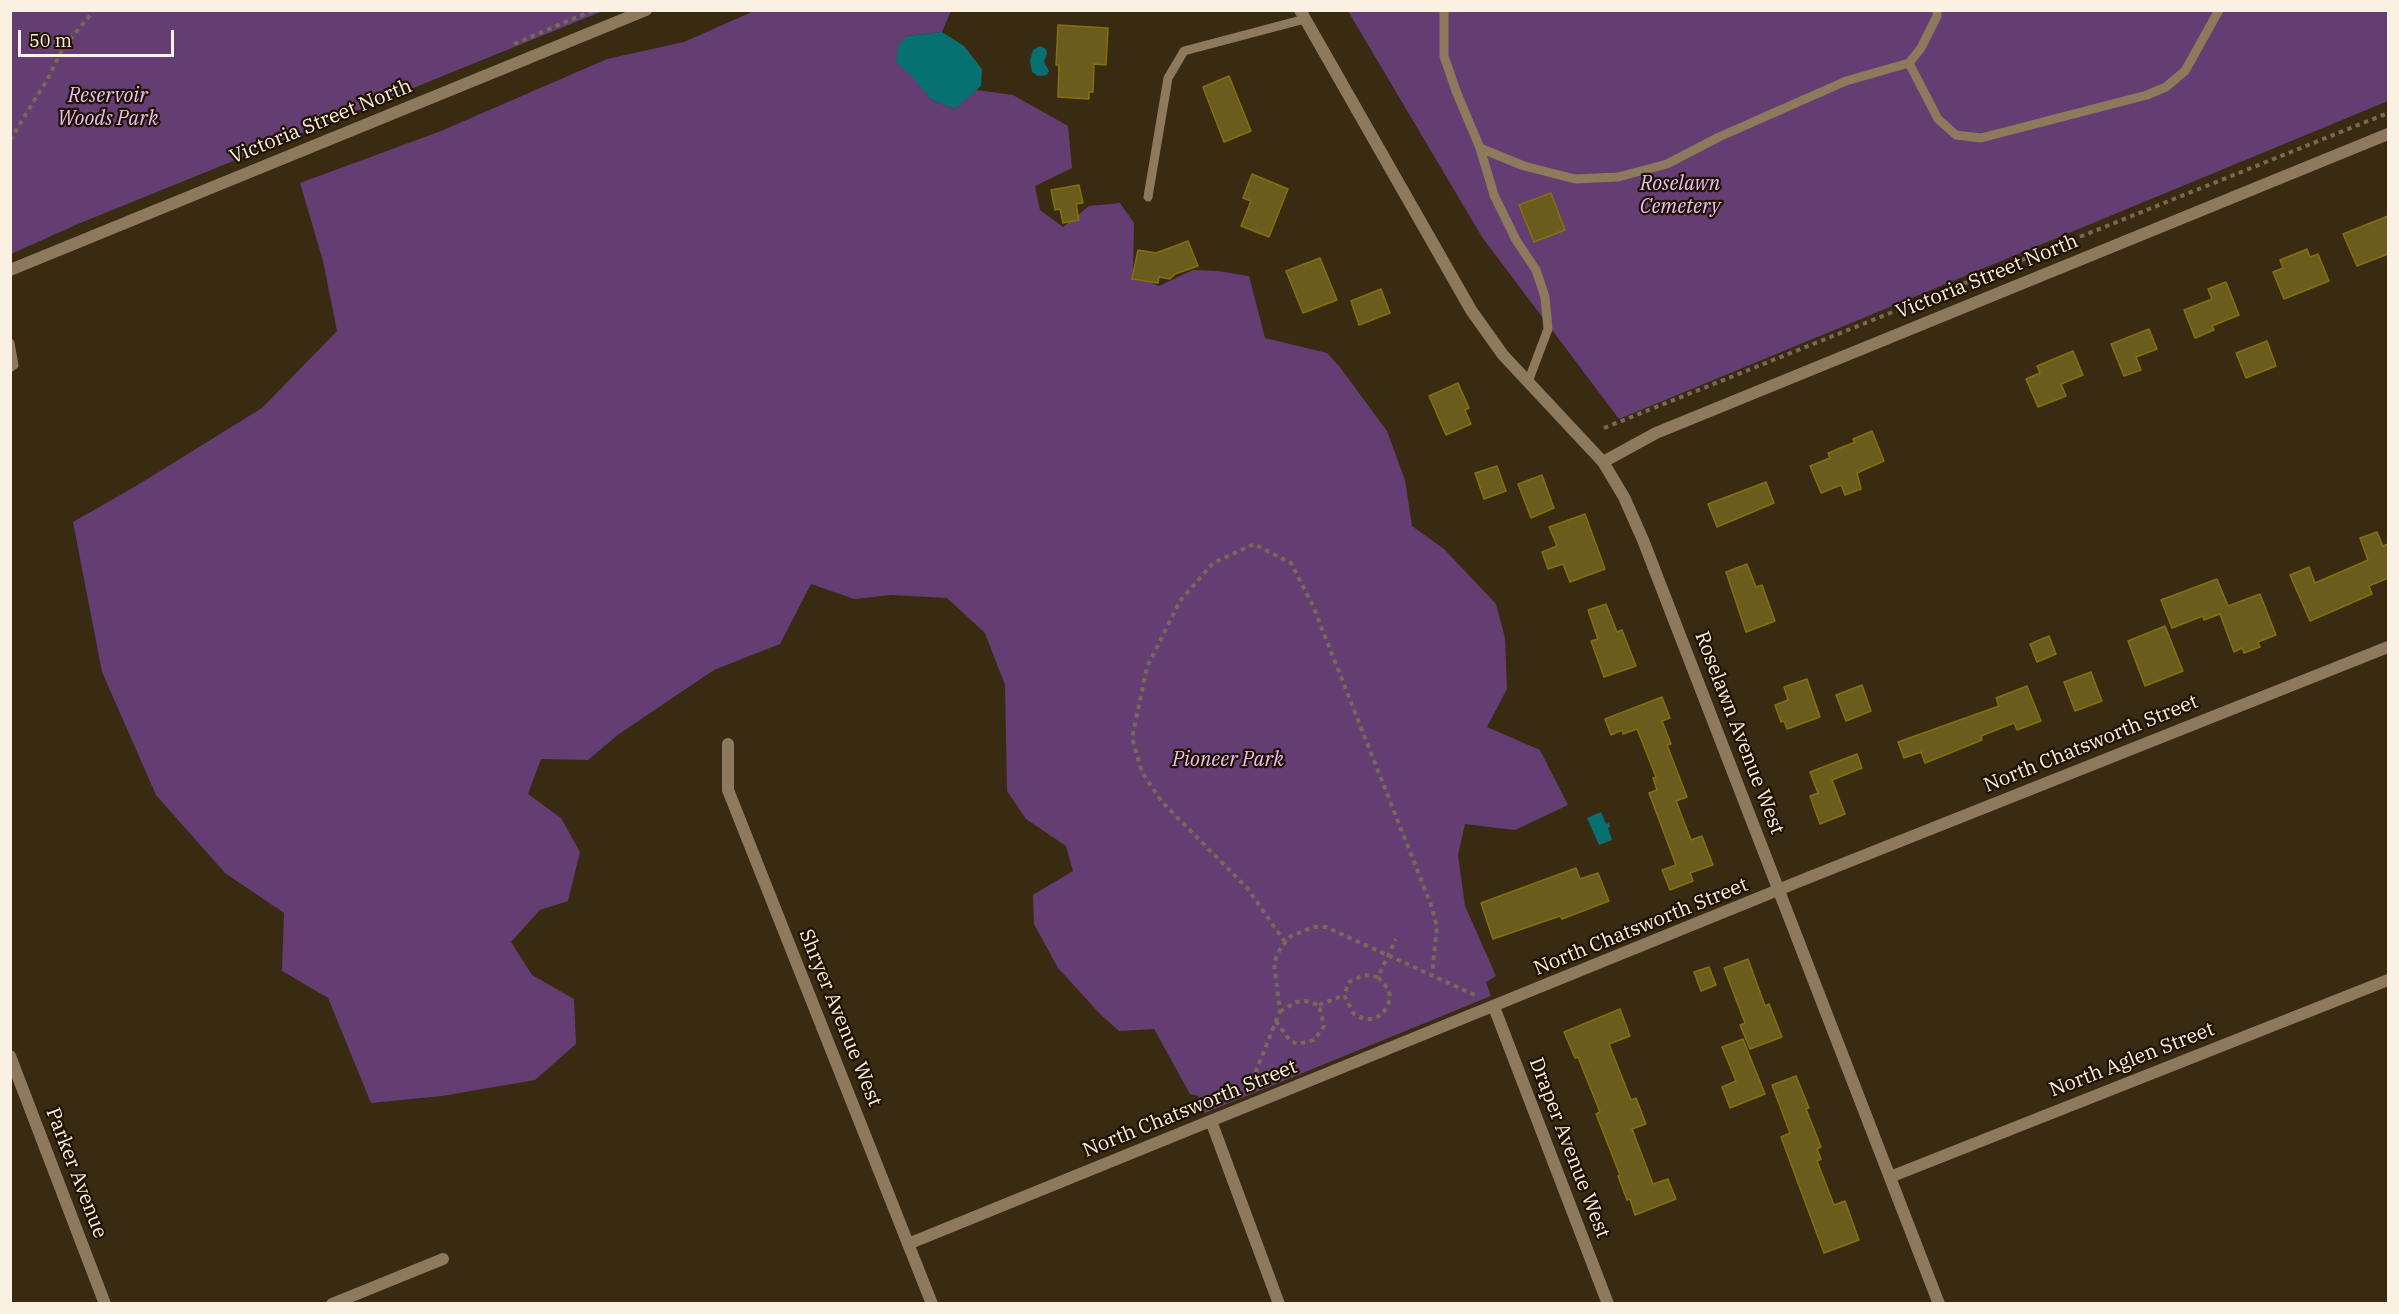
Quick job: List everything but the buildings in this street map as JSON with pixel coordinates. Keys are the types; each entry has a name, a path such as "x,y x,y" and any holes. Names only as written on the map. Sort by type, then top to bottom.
{"street":[{"name":"Victoria Street North","path":"10,270 646,10"},
{"name":"Roselawn Avenue West","path":"1303,15 1471,310 1503,355 1603,462 1624,497 1939,1304"},
{"name":"Victoria Street North","path":"1603,462 1656,434 2388,134"},
{"name":"North Chatsworth Street","path":"908,1244 1779,892 1816,875 2388,647"},
{"name":"Shryer Avenue West","path":"728,744 728,790 932,1304"},
{"name":"North Aglen Street","path":"1890,1177 2388,980"},
{"name":"Draper Avenue West","path":"1489,1009 1608,1304"},
{"name":"Parker Avenue","path":"10,1056 105,1304"},
{"path":"1211,1121 1279,1304"},
{"path":"332,1304 443,1258"}],"lane":[{"path":"1444,10 1444,56 1480,148 1494,195 1516,240 1536,270 1545,297 1548,328 1527,381"},
{"path":"1480,148 1524,166 1575,179 1618,177 1667,164 1719,137 1846,81 1909,63 1921,48 1938,10"},
{"path":"1909,63 1938,119 1956,135 1981,138 2166,87 2185,71 2219,10"},
{"path":"1148,197 1168,78 1184,51 1303,15"},
{"path":"10,343 14,365 10,368"}],"path":[{"path":"10,140 47,80 63,48 91,12 96,10"},
{"path":"1604,428 2388,113"},
{"path":"1285,942 1247,888 1162,802 1142,772 1132,738 1147,667 1180,601 1213,563 1254,544 1291,563 1313,606 1431,905 1437,926 1432,975"},
{"path":"1253,1104 1248,1091 1280,1011 1275,963 1285,942 1291,936 1314,927 1326,927 1478,996 1489,1009"},
{"path":"1378,977 1396,939"},
{"path":"1280,1011 1296,1002 1305,1001 1319,1005 1344,995 1349,982 1364,975 1378,977 1389,990 1389,999 1382,1014 1374,1019 1364,1019 1354,1014 1344,995"},
{"path":"1276,1022 1290,1041 1305,1044 1314,1040 1324,1026 1319,1005"}],"green space":[{"name":"Reservoir Woods Park","path":"10,11 603,11 78,224 11,254"},
{"name":"Pioneer Park","path":"754,11 951,11 942,32 907,36 896,62 912,76 932,100 955,109 976,90 1013,95 1068,126 1072,168 1035,186 1040,210 1063,227 1089,206 1120,203 1134,223 1133,275 1159,286 1193,270 1249,276 1265,338 1327,353 1339,366 1387,431 1405,480 1412,526 1444,549 1496,604 1505,638 1507,689 1487,727 1540,750 1568,805 1515,830 1465,824 1458,855 1465,906 1496,976 1486,982 1491,996 1205,1113 1198,1096 1190,1094 1154,1029 1119,1031 1101,1015 1058,968 1034,924 1033,895 1073,871 1066,846 1026,819 1007,791 1005,685 985,633 947,598 891,595 854,599 811,584 780,644 714,670 619,734 588,760 541,759 528,794 561,818 580,852 568,901 540,910 511,942 532,975 574,999 576,1044 535,1080 442,1096 371,1103 328,998 282,971 284,913 225,873 156,795 102,672 73,522 262,408 337,331 323,261 300,183 441,131 607,59 684,42"},
{"name":"Roselawn Cemetery","path":"1348,11 2388,11 2388,101 1619,419 1482,237"}],"water":[{"path":"942,32 964,46 982,69 981,86 955,109 932,100 896,62 898,46 907,36"},
{"path":"1040,46 1046,49 1044,62 1049,71 1047,75 1038,76 1032,72 1030,61 1033,50"},
{"path":"1601,812 1606,824 1609,823 1608,828 1612,840 1599,845 1587,818"}]}
